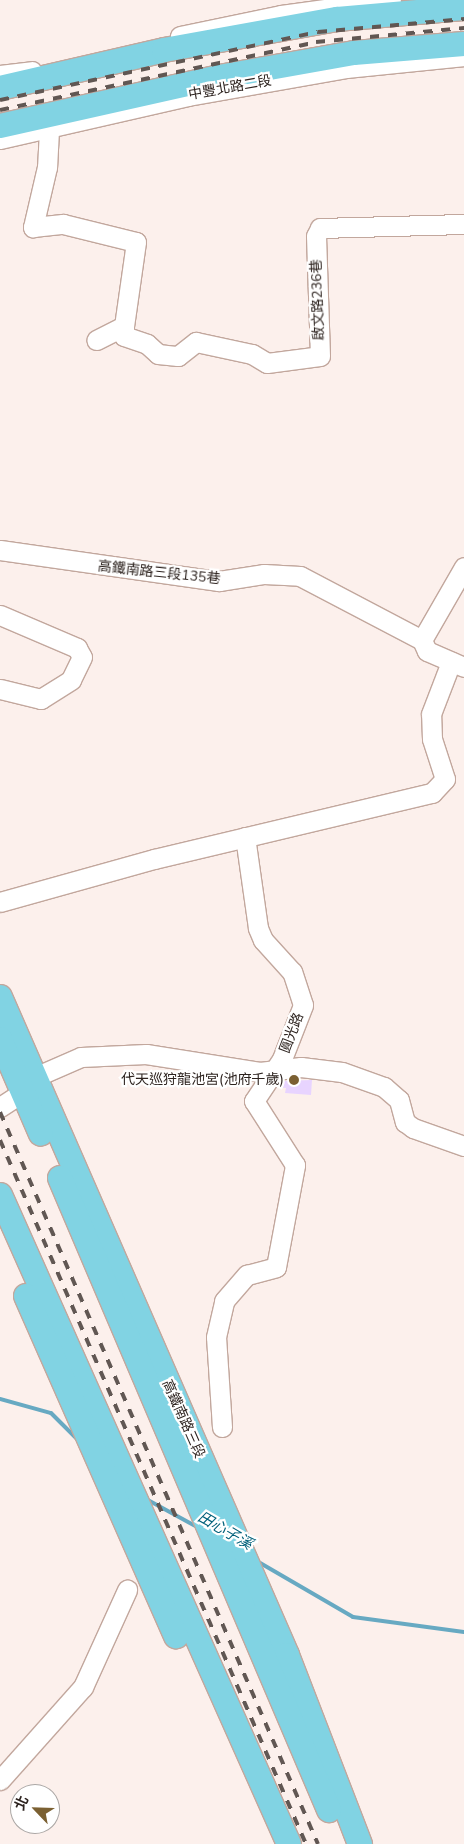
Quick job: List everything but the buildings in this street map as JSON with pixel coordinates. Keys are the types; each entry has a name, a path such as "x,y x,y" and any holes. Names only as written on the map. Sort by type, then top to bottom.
{"main road":[{"path":"0,88 164,50 337,19 464,8"},
{"name":"中豐北路二段","path":"0,126 219,77 354,53 464,44"},
{"name":"高鐵南路三段","path":"0,997 29,1085 360,1844"},
{"name":"高鐵南路三段","path":"0,1039 29,1085"},
{"path":"0,1194 57,1347"},
{"path":"0,1234 57,1347 180,1625 226,1741 272,1844"},
{"path":"180,1625 289,1844"},
{"name":"高鐵南路三段","path":"279,1662 343,1844"}],"street":[{"path":"0,75 281,15 391,0"},
{"name":"中豐北路二段","path":"0,139 49,130 188,96 327,71 464,56"},
{"path":"49,130 47,168 33,227 63,224 136,242 124,326 96,340"},
{"name":"啟文路236巷","path":"124,326 124,336 147,344 158,354 178,356 196,342 252,354 267,363 320,356 316,236 320,228 464,224"},
{"name":"高鐵南路三段135巷","path":"0,550 219,581 264,574 300,576 422,640 427,651 458,665"},
{"path":"422,640 464,567"},
{"path":"0,615 77,648 82,657 71,680 41,699 0,689"},
{"path":"0,902 245,837 420,799 438,789 445,771 432,739 431,714 458,665"},
{"name":"圓光路","path":"0,1107 29,1085 81,1057 122,1053 260,1072 274,1069 287,1050 303,1005 292,972 263,940 258,928 245,837"},
{"path":"222,1427 216,1337 224,1301 247,1275 276,1268 295,1165 254,1101 274,1069 342,1072 384,1087 399,1100 405,1122 413,1128 464,1146"},
{"path":"0,1780 83,1687 127,1590"}],"waterway":[{"name":"田心子溪","path":"0,1399 51,1413 79,1441"},
{"name":"田心子溪","path":"146,1499 199,1528"},
{"name":"田心子溪","path":"255,1560 353,1617 464,1632"}],"railway":[{"path":"0,100 318,32 464,19"},
{"path":"0,110 316,42 464,28"},
{"path":"0,1112 318,1844"},
{"path":"0,1140 306,1844"}],"place":[{"name":"代天巡狩龍池宮(池府千歲)","path":"294,1080"}]}
